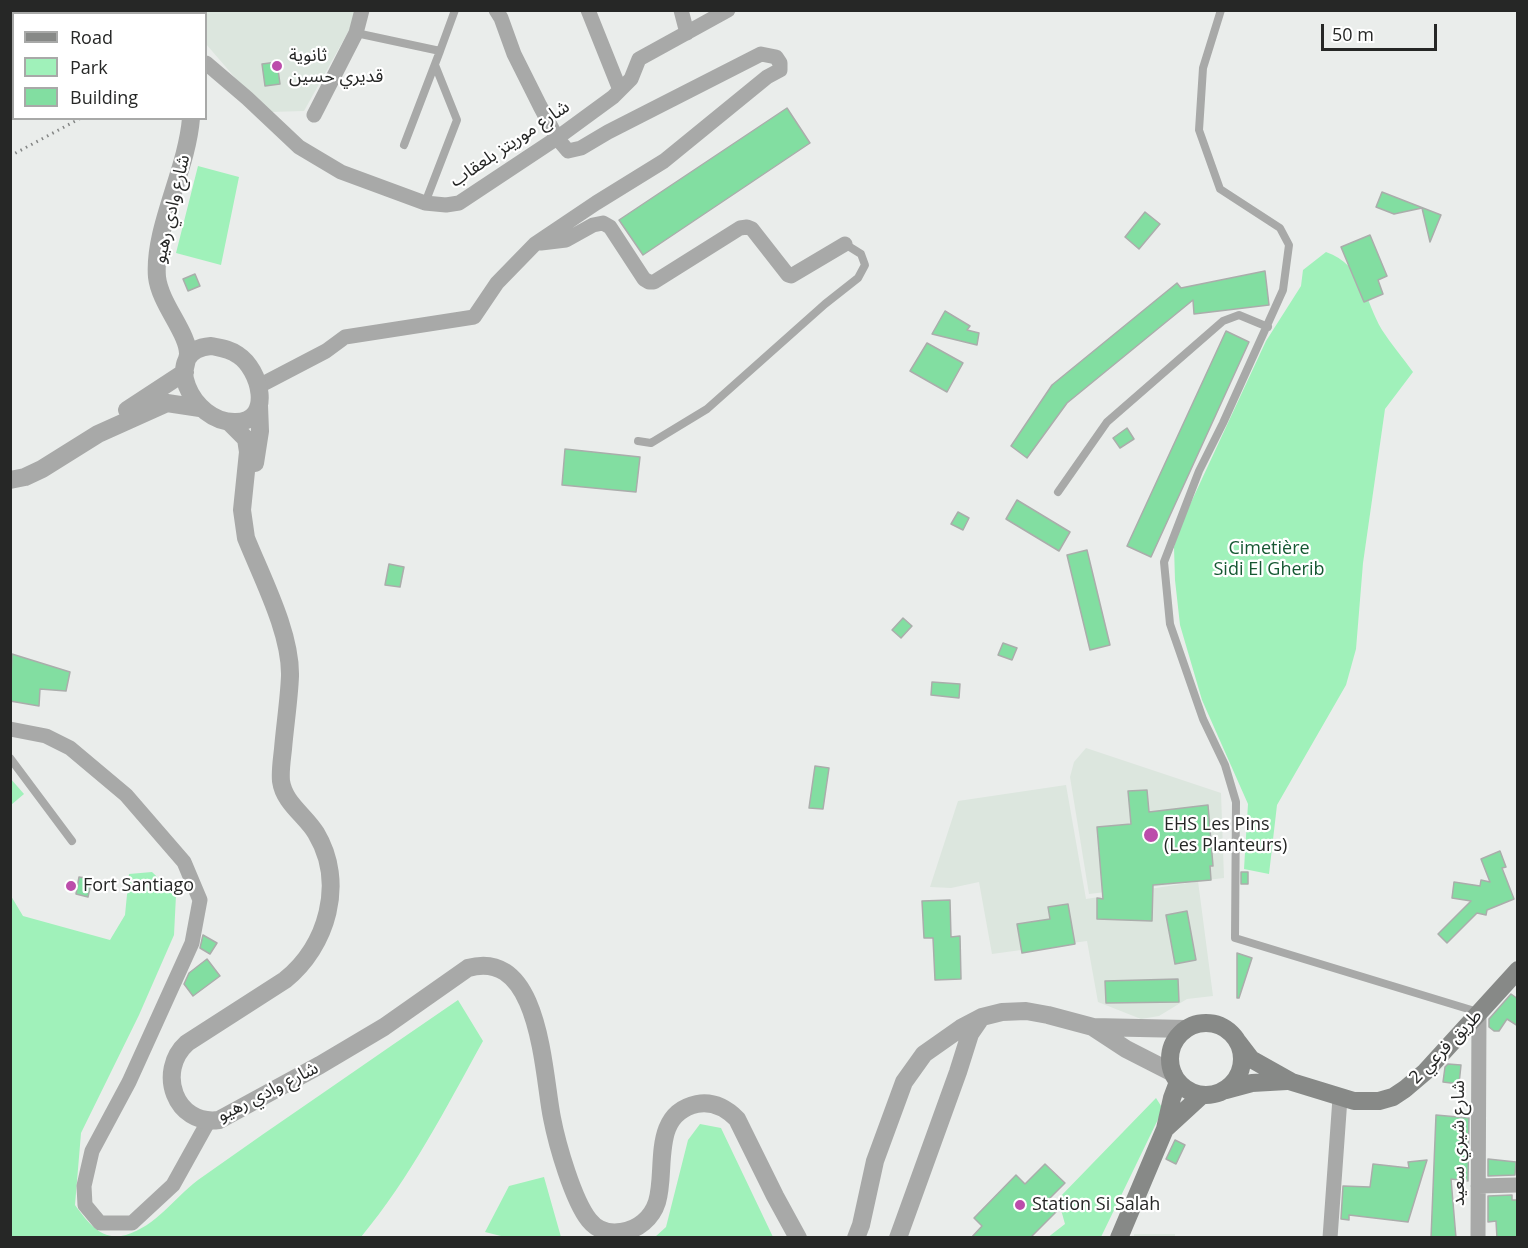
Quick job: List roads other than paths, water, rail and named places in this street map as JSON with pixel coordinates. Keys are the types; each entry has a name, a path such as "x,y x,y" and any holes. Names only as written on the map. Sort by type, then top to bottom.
{"main road":[{"name":"طريق فرعي 2","path":"1238,1042 1251,1059 1292,1082 1340,1098 1368,1102 1379,1101 1393,1097 1425,1072 1518,970"},
{"path":"1119,1238 1165,1129 1175,1078 1170,1054 1173,1044 1186,1029 1209,1022 1231,1032 1238,1042 1242,1053 1242,1064 1233,1084 1224,1090 1214,1095 1193,1093 1175,1078"},
{"name":"طريق فرعي 2","path":"1224,1090 1252,1083 1292,1082"},
{"path":"1165,1129 1202,1095"}],"street":[{"path":"314,115 356,33 362,10"},
{"path":"259,386 326,351 345,337 474,317 497,284 535,244 664,161 767,77 780,70 780,63 776,57 761,54 581,148 568,151 557,138 514,54 496,10"},
{"path":"588,10 620,90"},
{"path":"681,10 687,33"},
{"name":"شارع موريتز بلعقاب","path":"207,64 299,147 341,172 425,203 446,205 459,203 557,138 620,90 631,79 639,60 728,10"},
{"name":"شارع وادي رهيو","path":"185,370 188,352 183,337 162,299 158,279 159,246 183,162 191,120"},
{"path":"535,244 566,240 593,225 603,223 609,227 644,279 649,282 654,282 740,228 752,229 791,276 844,244"},
{"path":"162,299 191,331 211,346 238,355 252,369 259,386 259,405 250,417 237,422 229,422 211,416 200,408 188,389 185,370 191,354 211,346"},
{"path":"98,434 114,419 185,370"},
{"path":"10,480 25,477 42,469 98,434 167,402 200,408"},
{"name":"شارع وادي رهيو","path":"255,560 249,514 260,431 259,405"},
{"name":"شارع وادي رهيو","path":"229,422 246,439 248,458 242,517 246,538 281,628 290,663 281,769 282,784 287,798 316,832 322,844 329,871 330,898 325,925 313,950 296,972 187,1043 177,1054 171,1075 172,1087 177,1099 191,1115 208,1122 219,1120 384,1027 459,974 479,965 501,969 508,974 528,1003 539,1036 552,1120 559,1148 578,1200 595,1227 606,1232 630,1231 650,1216 657,1203 661,1152 669,1126 676,1115 695,1105 706,1103 728,1110 737,1119 798,1238"},
{"path":"10,729 46,736 70,748 126,795 184,862 200,900 192,943 129,1082 92,1151 84,1186 85,1205 100,1224 132,1223 173,1185 208,1122"},
{"path":"856,1238 875,1161 904,1082 924,1054 961,1028 982,1017 1002,1012 1026,1011 1093,1027 1186,1029"},
{"name":"شارع شيري سعيد","path":"1478,1238 1479,1012"},
{"path":"898,1238 970,1034 982,1017"},
{"path":"1093,1027 1175,1078"},
{"path":"1330,1238 1340,1098"},
{"path":"1478,1186 1518,1185"}],"lane":[{"path":"404,145 455,10"},
{"path":"1221,10 1203,68 1199,130 1220,189 1280,228 1289,245 1283,290 1268,327 1198,471 1164,562 1170,624 1203,718 1225,765 1236,802 1235,938 1479,1012"},
{"path":"356,33 440,51"},
{"path":"425,203 458,120 435,65"},
{"path":"638,441 651,443 707,409 825,304 858,278 865,265 861,254 844,244"},
{"path":"1058,492 1107,422 1223,321 1239,315 1268,327"},
{"path":"10,758 72,841"}],"place":[{"name":"ثانوية قديري حسين","path":"277,66"},
{"name":"EHS Les Pins (Les Planteurs)","path":"1151,835"},
{"name":"Fort Santiago","path":"71,886"},
{"name":"Station Si Salah","path":"1020,1205"}],"park label":[{"name":"Cimetière Sidi El Gherib","path":"1269,559"}]}
